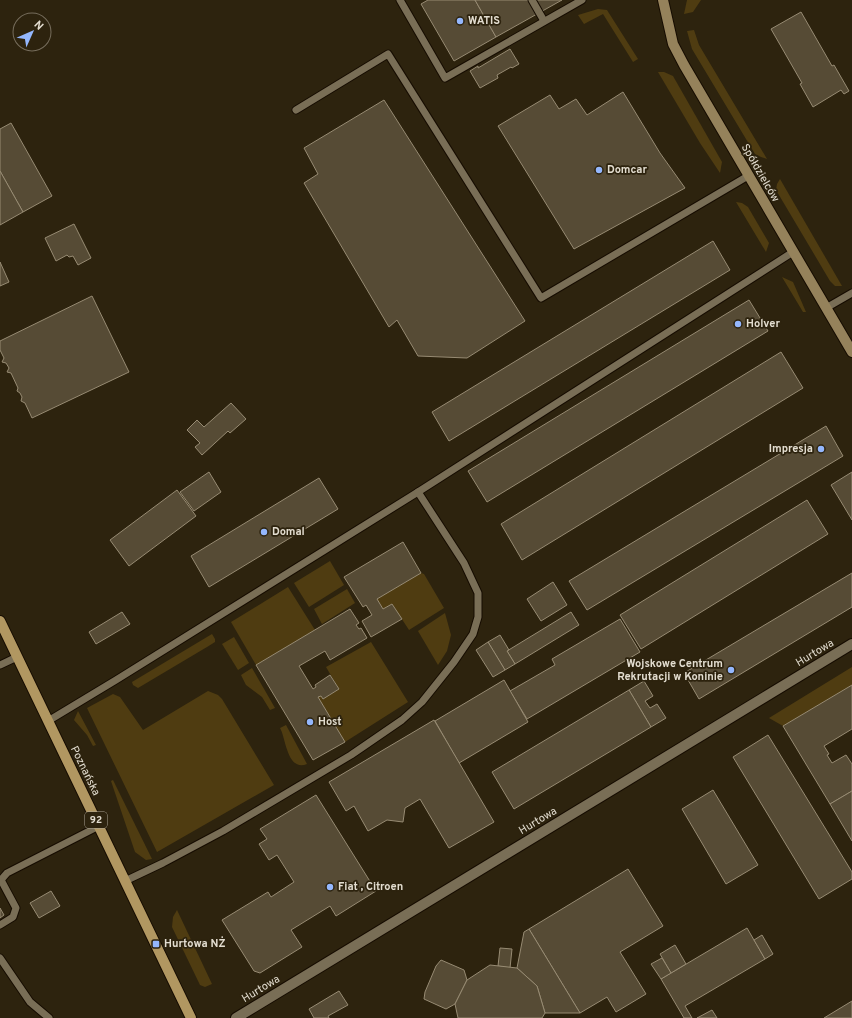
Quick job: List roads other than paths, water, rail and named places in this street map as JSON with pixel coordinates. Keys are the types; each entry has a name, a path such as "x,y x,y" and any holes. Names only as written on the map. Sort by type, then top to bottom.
{"main road":[{"name":"Poznańska","path":"0,621 191,1018"}],"street":[{"name":"Spółdzielców","path":"663,0 673,44 684,65 852,352"},
{"name":"Hurtowa","path":"236,1018 852,644"}],"lane":[{"path":"400,0 445,78 582,0"},
{"path":"532,0 544,21"},
{"path":"296,110 388,54 541,298 748,176"},
{"path":"48,721 418,492 793,252"},
{"path":"826,308 852,293"},
{"path":"125,880 163,863 223,831 351,754 402,720 422,702 454,662 473,634 478,617 478,593 464,563 418,492"},
{"path":"0,665 17,656"},
{"path":"0,925 13,917 16,908 1,880 7,873 99,826"},
{"path":"0,958 30,1002 49,1018"}],"place":[{"name":"WATIS","path":"460,21"},
{"name":"Domcar","path":"599,170"},
{"name":"Holver","path":"738,324"},
{"name":"Impresja","path":"821,449"},
{"name":"Domal","path":"264,532"},
{"name":"Wojskowe Centrum Rekrutacji w Koninie","path":"731,670"},
{"name":"Host","path":"310,722"},
{"name":"Fiat , Citroen","path":"330,887"},
{"name":"Hurtowa NŻ","path":"156,944"}]}
